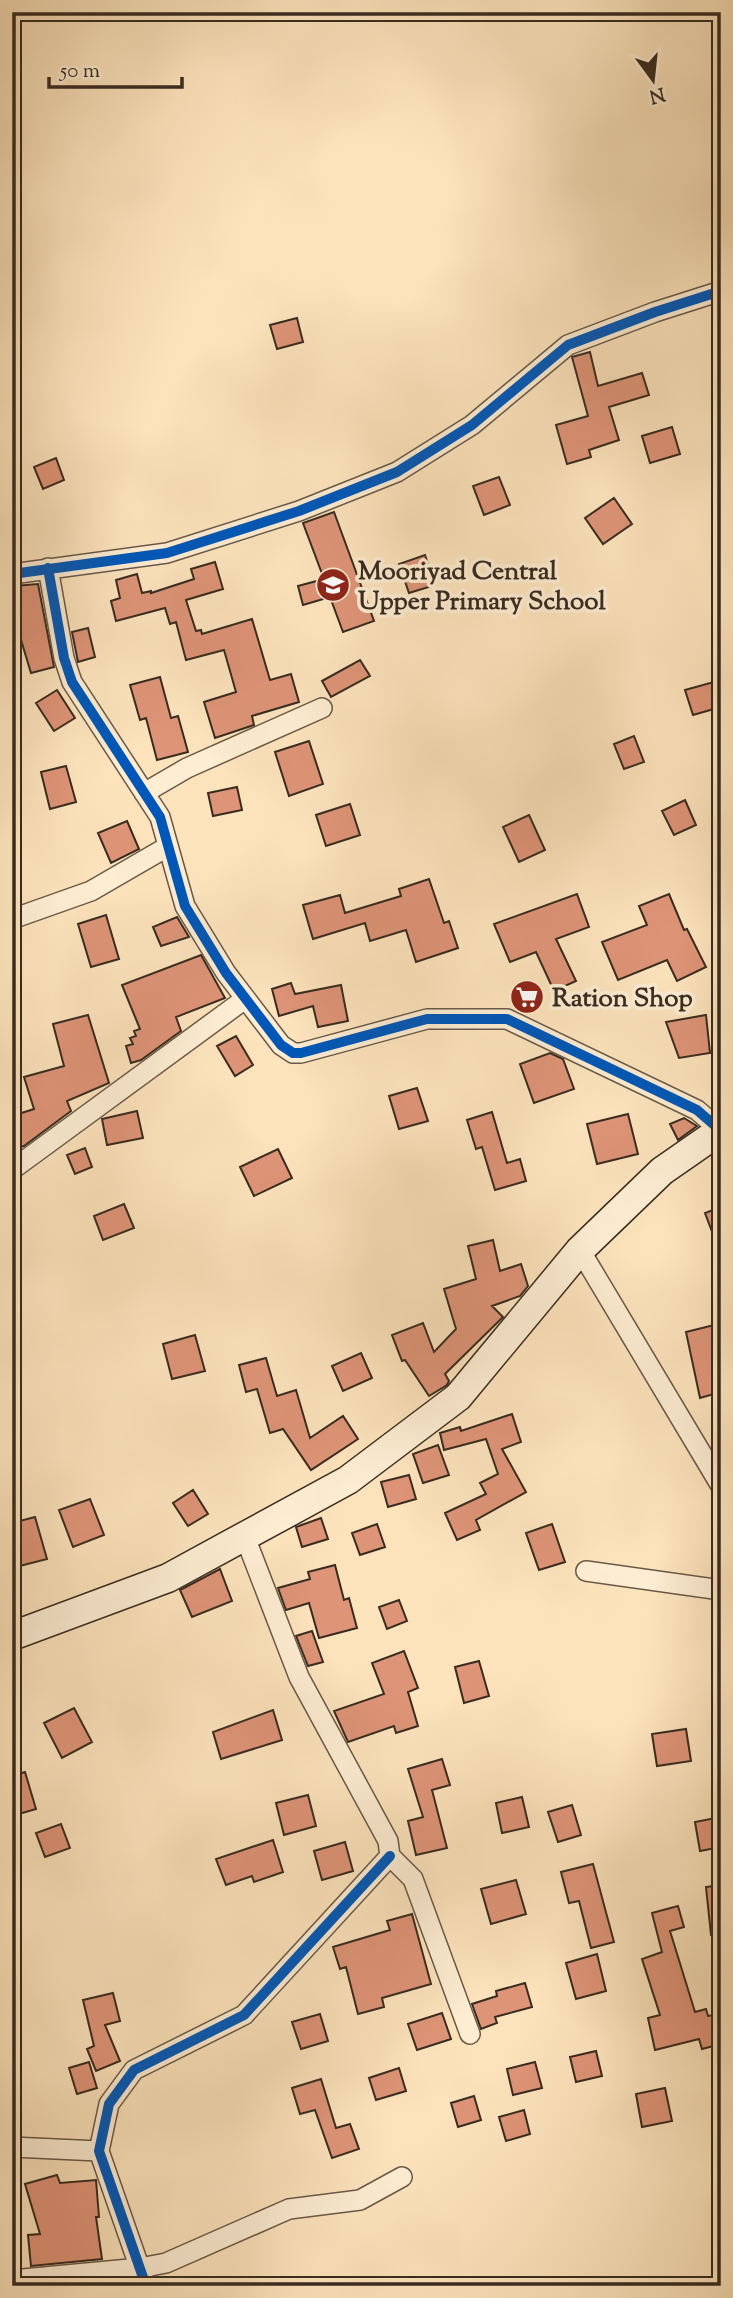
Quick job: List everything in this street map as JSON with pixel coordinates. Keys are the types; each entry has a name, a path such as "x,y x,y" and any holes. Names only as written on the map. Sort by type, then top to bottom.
{"main road":[{"path":"12,1636 168,1578 348,1480 458,1397 580,1250 662,1171 720,1130"}],"street":[{"path":"12,575 167,553 299,511 397,472 472,425 568,345 654,312 721,291"},
{"path":"48,568 64,658 72,682 160,817 185,906 245,999 281,1045 293,1053 427,1019 507,1019 698,1110 720,1130"},
{"path":"144,793 187,768 322,708"},
{"path":"12,919 91,891 167,847"},
{"path":"13,1169 245,999"},
{"path":"580,1250 721,1486"},
{"path":"245,1537 299,1677 388,1840 390,1856 412,1879 470,2034"},
{"path":"586,1572 721,1590"},
{"path":"143,2277 99,2151 109,2104 134,2070 244,2015 390,1856"},
{"path":"12,2147 99,2151"},
{"path":"12,2280 143,2277 166,2263 289,2209 360,2200 402,2177"}],"building":[{"path":"297,318 303,342 277,349 270,325"},
{"path":"590,352 598,386 642,373 649,395 609,407 619,440 589,450 591,457 567,464 556,425 588,416 572,357"},
{"path":"672,427 680,454 650,463 642,436"},
{"path":"56,458 64,480 43,489 34,467"},
{"path":"499,477 510,505 484,515 473,486"},
{"path":"614,498 632,524 603,544 585,518"},
{"path":"334,512 374,621 343,632 330,597 303,605 298,586 324,579 303,523"},
{"path":"425,555 435,585 409,593 399,564"},
{"path":"215,562 223,589 186,600 196,631 201,630 202,634 252,619 270,680 291,674 299,702 252,716 254,725 215,738 204,702 236,692 224,650 186,660 176,622 170,624 165,608 116,621 111,601 120,598 116,580 137,574 142,593 151,593 194,579 191,569"},
{"path":"38,584 54,667 31,673 15,620 14,586"},
{"path":"88,628 95,657 78,662 72,632"},
{"path":"360,660 370,676 331,697 322,681"},
{"path":"160,677 171,718 178,716 188,752 157,760 146,718 140,720 130,685"},
{"path":"721,680 721,707 693,715 685,690"},
{"path":"57,690 75,718 54,731 36,703"},
{"path":"634,736 644,762 624,769 614,744"},
{"path":"309,741 323,784 289,796 275,752"},
{"path":"66,766 76,802 50,809 41,772"},
{"path":"237,787 242,810 213,816 208,793"},
{"path":"685,800 696,825 674,835 662,811"},
{"path":"350,804 360,835 326,846 316,815"},
{"path":"529,815 545,850 519,862 503,827"},
{"path":"127,821 139,849 111,863 98,833"},
{"path":"429,879 444,923 449,921 458,948 416,962 406,930 370,941 365,923 313,939 303,905 340,895 345,913 401,896 399,889"},
{"path":"577,894 589,927 556,939 576,981 554,991 536,952 510,962 494,924"},
{"path":"669,894 684,930 687,929 706,967 677,981 667,960 618,980 602,942 647,925 639,906"},
{"path":"106,915 119,959 91,967 78,924"},
{"path":"177,917 189,937 161,946 153,927"},
{"path":"201,955 225,998 176,1017 181,1031 141,1060 131,1063 126,1046 133,1044 130,1038 136,1036 134,1031 140,1029 122,985"},
{"name":"Ration Shop","path":"521,982 542,991 534,1011 512,1002"},
{"path":"291,983 295,994 341,985 348,1021 318,1027 313,1006 279,1016 272,989"},
{"path":"88,1015 109,1083 67,1101 71,1111 24,1146 12,1149 12,1116 34,1109 24,1077 64,1066 53,1024"},
{"path":"706,1015 710,1053 679,1058 666,1022"},
{"path":"236,1036 253,1065 235,1076 217,1046"},
{"path":"550,1053 563,1059 574,1089 534,1103 520,1064"},
{"path":"417,1088 428,1121 399,1129 389,1096"},
{"path":"137,1111 143,1138 107,1145 102,1119"},
{"path":"492,1112 507,1163 520,1159 526,1181 495,1190 482,1147 476,1149 467,1120"},
{"path":"628,1114 638,1154 597,1164 587,1124"},
{"path":"684,1118 697,1126 678,1140 670,1124"},
{"path":"85,1148 92,1167 75,1174 67,1155"},
{"path":"278,1149 292,1178 254,1196 240,1167"},
{"path":"124,1204 134,1228 103,1240 94,1216"},
{"path":"721,1207 721,1250 719,1250 705,1213"},
{"path":"493,1240 500,1271 521,1264 528,1286 520,1296 492,1306 503,1317 445,1374 449,1381 447,1385 429,1396 405,1360 402,1361 392,1335 423,1323 434,1352 456,1329 444,1289 476,1279 468,1246"},
{"path":"718,1324 721,1392 700,1398 686,1332"},
{"path":"195,1335 205,1371 172,1379 163,1344"},
{"path":"361,1353 372,1378 343,1391 332,1366"},
{"path":"266,1358 277,1396 296,1390 310,1438 343,1416 358,1439 311,1470 283,1429 270,1433 257,1389 246,1392 239,1365"},
{"path":"512,1414 521,1442 502,1449 526,1492 476,1520 480,1530 457,1540 445,1513 486,1494 480,1483 498,1474 486,1439 444,1450 440,1433 460,1427 461,1431"},
{"path":"438,1445 449,1475 423,1483 413,1454"},
{"path":"409,1475 416,1499 388,1507 381,1482"},
{"path":"193,1490 208,1514 188,1526 173,1503"},
{"path":"90,1499 104,1535 73,1547 59,1510"},
{"path":"35,1517 47,1559 12,1568 12,1523"},
{"path":"321,1518 328,1539 302,1547 296,1527"},
{"path":"377,1524 385,1547 360,1555 352,1533"},
{"path":"552,1524 565,1562 539,1570 526,1533"},
{"path":"335,1565 344,1600 349,1598 357,1628 319,1638 309,1603 286,1610 278,1588 310,1579 308,1572"},
{"path":"220,1569 232,1601 192,1617 180,1590"},
{"path":"399,1600 407,1621 387,1629 379,1607"},
{"path":"312,1631 323,1662 308,1666 296,1636"},
{"path":"404,1651 418,1688 408,1692 418,1726 396,1733 394,1726 348,1742 334,1711 384,1694 372,1663"},
{"path":"479,1661 489,1696 464,1703 455,1667"},
{"path":"74,1708 92,1742 62,1758 44,1723"},
{"path":"273,1710 282,1740 221,1759 213,1732"},
{"path":"686,1729 691,1761 657,1766 652,1734"},
{"path":"442,1759 450,1785 432,1790 447,1848 416,1855 408,1821 423,1817 408,1769"},
{"path":"25,1772 36,1809 12,1816 12,1776"},
{"path":"308,1795 316,1826 284,1835 276,1803"},
{"path":"522,1797 529,1827 502,1833 496,1803"},
{"path":"572,1805 581,1835 558,1842 548,1812"},
{"path":"721,1817 721,1847 700,1851 695,1822"},
{"path":"61,1824 70,1848 45,1857 36,1833"},
{"path":"273,1840 283,1872 254,1882 252,1876 226,1885 216,1859"},
{"path":"345,1842 353,1871 322,1880 314,1851"},
{"path":"593,1864 614,1942 591,1948 579,1901 569,1903 561,1872"},
{"path":"516,1880 526,1914 491,1924 481,1889"},
{"path":"721,1885 721,1934 711,1935 706,1887"},
{"path":"678,1906 684,1927 670,1931 695,2012 706,2009 708,2016 721,2014 721,2044 702,2049 699,2039 655,2050 648,2018 660,2015 642,1959 662,1952 652,1913"},
{"path":"412,1914 431,1984 382,1998 384,2007 358,2014 346,1967 340,1969 333,1947 390,1930 387,1921"},
{"path":"597,1954 606,1991 576,1999 566,1963"},
{"path":"525,1983 532,2007 495,2017 497,2023 481,2029 472,2004 497,1996 496,1991"},
{"path":"113,1993 120,2021 105,2025 120,2061 96,2071 87,2049 94,2046 83,2000"},
{"path":"442,2013 451,2039 417,2050 408,2024"},
{"path":"320,2014 328,2041 301,2049 292,2022"},
{"path":"596,2051 602,2076 576,2082 570,2057"},
{"path":"89,2062 97,2088 77,2094 69,2068"},
{"path":"535,2062 542,2088 513,2095 507,2069"},
{"path":"399,2068 406,2091 376,2100 369,2078"},
{"path":"321,2079 336,2128 350,2124 359,2149 332,2158 315,2110 300,2114 292,2088"},
{"path":"665,2088 672,2121 642,2127 636,2094"},
{"path":"474,2096 481,2120 458,2127 451,2103"},
{"path":"524,2110 530,2134 506,2141 499,2117"},
{"path":"57,2175 60,2183 96,2180 99,2217 96,2217 102,2259 31,2266 28,2235 40,2234 25,2184"}],"cycle path":[{"path":"12,574 167,553 299,511 397,472 472,425 568,345 655,312 721,291"},
{"path":"48,568 64,658 72,682 160,817 185,906 226,973 281,1045 293,1053 301,1053 427,1019 507,1019 697,1110 720,1130"},
{"path":"146,2286 99,2151 109,2104 134,2070 244,2015 390,1856"}],"place":[{"name":"Mooriyad Central Upper Primary School","path":"333,585"},
{"name":"Ration Shop","path":"527,997"}]}
